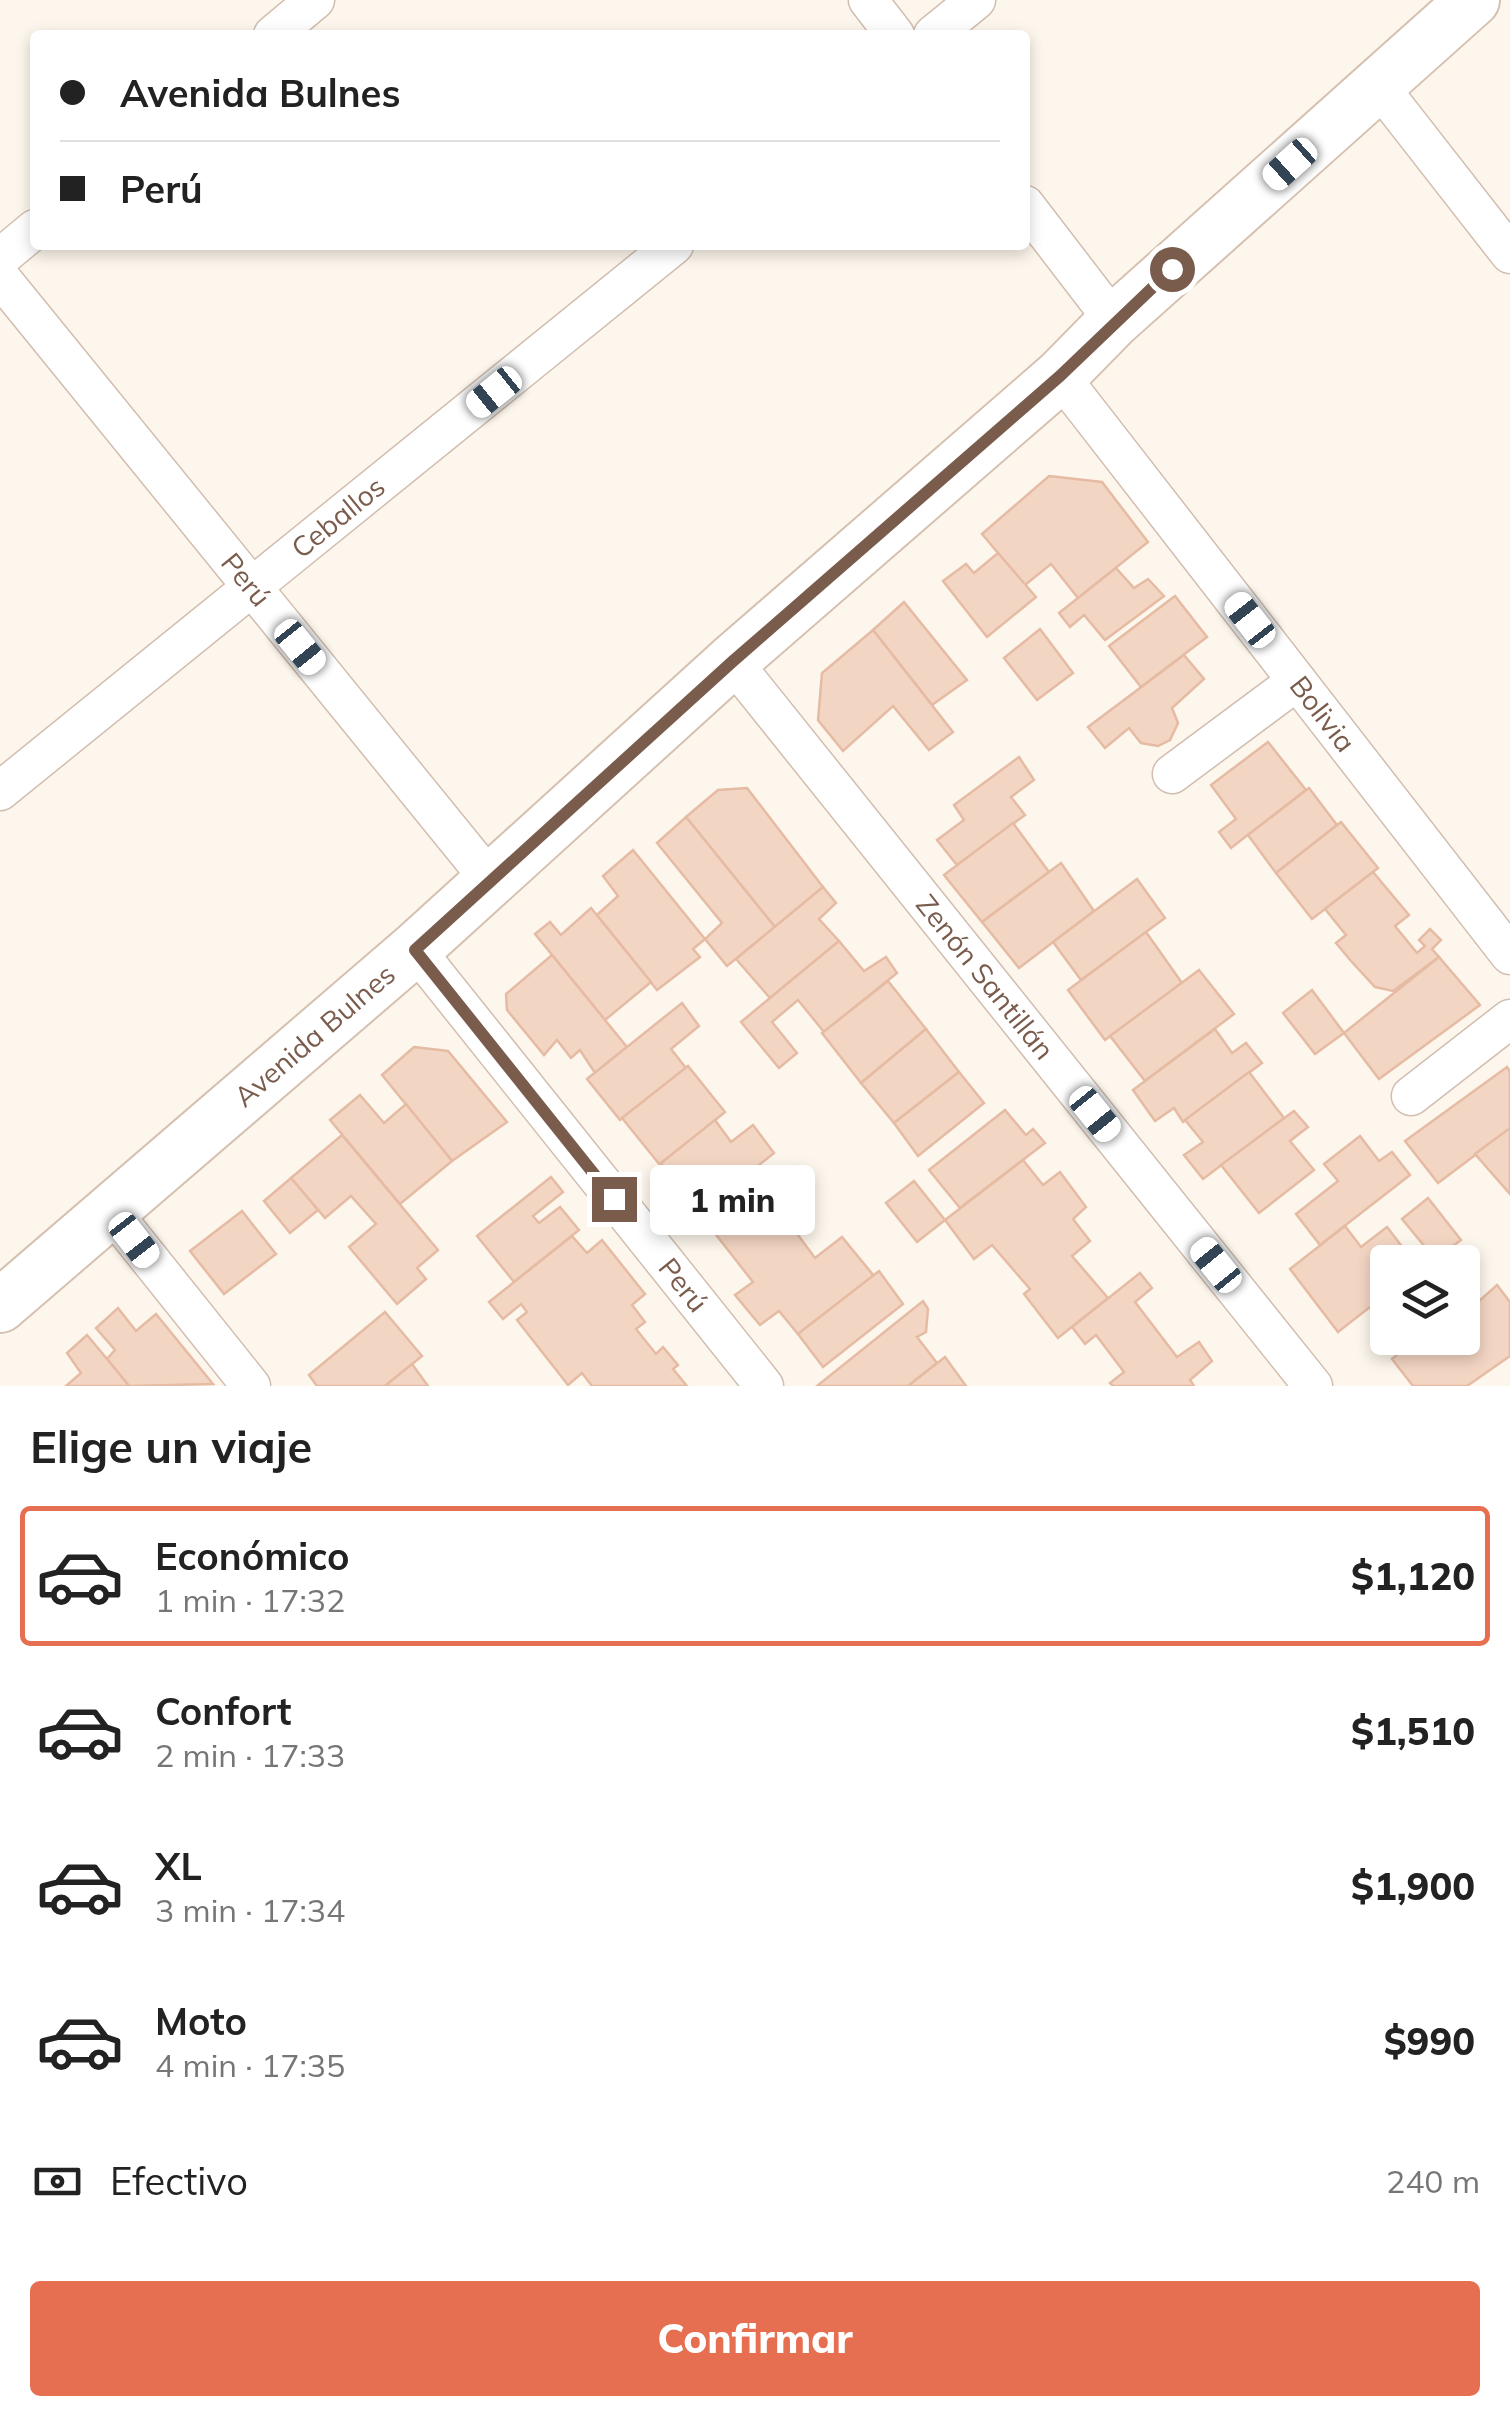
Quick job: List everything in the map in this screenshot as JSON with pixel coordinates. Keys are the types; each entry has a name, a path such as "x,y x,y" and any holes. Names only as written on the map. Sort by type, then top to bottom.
{"street":[{"path":"279,30 316,0"},
{"path":"868,0 891,30"},
{"path":"939,30 976,0"},
{"name":"Avenida Bulnes","path":"0,1306 415,950 732,662 1060,376 1114,321 1473,0"},
{"path":"1378,85 1510,254"},
{"path":"1030,212 1114,321"},
{"path":"0,258 30,234"},
{"name":"Ceballos","path":"0,791 668,250"},
{"name":"Perú","path":"0,277 491,881"},
{"name":"Bolivia","path":"1060,376 1510,955"},
{"name":"Zenón Santillán","path":"732,662 1313,1386"},
{"path":"1172,774 1297,681"},
{"name":"Perú","path":"415,950 764,1386"},
{"path":"1411,1096 1510,1019"},
{"path":"111,1211 251,1386"}],"building":[{"path":"1049,476 1102,482 1148,542 1078,598 1051,564 1025,585 982,534"},
{"path":"998,553 1036,597 987,637 943,581 966,564 974,573"},
{"path":"1116,568 1134,588 1148,579 1164,596 1105,640 1084,615 1070,627 1059,613"},
{"path":"1175,596 1207,637 1141,687 1109,646"},
{"path":"904,602 967,680 932,705 873,630"},
{"path":"1040,629 1073,673 1037,700 1004,658"},
{"path":"873,630 953,732 929,750 893,706 843,751 818,720 822,673"},
{"path":"1184,655 1204,679 1172,708 1178,723 1170,740 1158,746 1141,743 1129,728 1105,748 1088,727"},
{"path":"1268,742 1306,790 1231,848 1219,832 1236,819 1211,785"},
{"path":"1019,757 1034,780 1011,797 1025,815 957,865 937,840 964,820 954,805"},
{"path":"747,788 823,887 775,927 686,817 718,790"},
{"path":"1309,788 1337,825 1276,873 1248,835"},
{"path":"686,817 775,927 727,966 705,939 722,923 657,843"},
{"path":"1341,822 1378,868 1312,919 1276,873"},
{"path":"1013,823 1049,872 982,922 944,875"},
{"path":"633,850 705,939 693,949 700,957 657,990 597,915 618,896 603,876"},
{"path":"1061,863 1094,911 1019,968 982,922"},
{"path":"1373,872 1409,915 1395,926 1417,953 1425,946 1419,940 1430,929 1441,940 1432,949 1439,957 1393,991 1375,987 1336,943 1346,935 1325,909"},
{"path":"1137,879 1165,918 1081,980 1053,942"},
{"path":"823,887 836,903 819,919 839,941 770,998 736,959"},
{"path":"591,908 651,982 605,1020 535,934 550,922 561,935"},
{"path":"1146,932 1182,983 1105,1040 1068,990"},
{"path":"839,941 864,971 886,957 897,973 824,1032 798,1000 772,1022 797,1053 779,1068 741,1022"},
{"path":"552,955 627,1047 595,1073 580,1050 571,1058 557,1040 544,1055 507,1010 506,994"},
{"path":"1439,957 1480,1005 1379,1079 1344,1033"},
{"path":"1199,970 1234,1014 1145,1081 1110,1036"},
{"path":"888,981 926,1029 861,1083 822,1033"},
{"path":"1312,990 1344,1033 1315,1054 1283,1013"},
{"path":"682,1003 699,1026 671,1049 686,1068 620,1120 587,1079"},
{"path":"926,1029 959,1072 894,1123 861,1083"},
{"path":"1215,1029 1232,1053 1246,1043 1262,1063 1183,1122 1174,1108 1155,1121 1133,1090"},
{"path":"414,1047 448,1051 507,1122 452,1161 382,1075"},
{"path":"688,1066 725,1112 660,1165 622,1118"},
{"path":"1507,1067 1510,1129 1438,1183 1405,1141"},
{"path":"959,1072 984,1103 918,1156 894,1123"},
{"path":"1249,1072 1284,1118 1203,1179 1184,1155 1203,1142 1185,1120"},
{"path":"360,1095 384,1123 406,1104 452,1161 400,1204 330,1120"},
{"path":"1005,1110 1026,1135 1033,1129 1045,1143 960,1208 929,1170"},
{"path":"1294,1111 1308,1127 1290,1141 1314,1170 1259,1213 1221,1165"},
{"path":"715,1120 731,1142 753,1125 774,1153 699,1213 661,1163"},
{"path":"1510,1128 1510,1194 1475,1154"},
{"path":"342,1135 438,1250 417,1268 426,1279 397,1304 349,1247 376,1224 351,1196 325,1218 291,1178"},
{"path":"1360,1136 1379,1161 1392,1152 1410,1175 1320,1245 1296,1214 1338,1181 1324,1164"},
{"path":"1023,1160 1043,1185 1060,1172 1086,1207 1073,1219 1090,1241 1072,1256 1108,1298 1058,1338 1024,1294 1030,1289 992,1245 974,1259 945,1220"},
{"path":"760,1165 776,1186 749,1205 765,1225 781,1212 815,1258 842,1237 874,1276 798,1334 779,1311 760,1325 735,1295 753,1282 699,1213"},
{"path":"551,1177 563,1192 533,1216 539,1223 560,1207 579,1230 514,1282 477,1236"},
{"path":"291,1178 318,1210 290,1233 264,1201"},
{"path":"914,1181 945,1220 917,1242 886,1203"},
{"path":"1428,1198 1461,1240 1454,1245 1423,1245 1402,1219"},
{"path":"242,1211 276,1254 224,1294 190,1251"},
{"path":"1345,1226 1361,1247 1387,1227 1401,1245 1370,1245 1370,1307 1338,1332 1290,1269"},
{"path":"572,1236 587,1253 602,1240 645,1294 632,1305 645,1322 636,1329 656,1354 663,1347 678,1365 673,1369 687,1386 592,1386 582,1373 568,1385 517,1320 527,1312 521,1304 503,1319 489,1302"},
{"path":"879,1271 903,1304 823,1367 798,1334"},
{"path":"1140,1273 1152,1288 1135,1302 1177,1357 1199,1342 1212,1361 1190,1380 1194,1386 1113,1386 1110,1383 1124,1372 1096,1335 1085,1344 1072,1327"},
{"path":"1497,1285 1510,1302 1510,1356 1467,1386 1413,1386 1392,1359 1397,1355 1480,1355 1480,1300"},
{"path":"923,1301 928,1309 926,1332 917,1337 937,1363 908,1386 817,1386"},
{"path":"118,1308 136,1331 156,1314 213,1384 129,1386 107,1359 115,1350 96,1328"},
{"path":"385,1312 422,1356 385,1386 317,1386 309,1375"},
{"path":"87,1335 129,1386 66,1386 81,1373 67,1353"},
{"path":"945,1357 966,1386 908,1386"},
{"path":"412,1364 428,1386 385,1386"}],"route":[{"path":"614,1199 415,950 732,662 1060,376 1172,269"}]}
